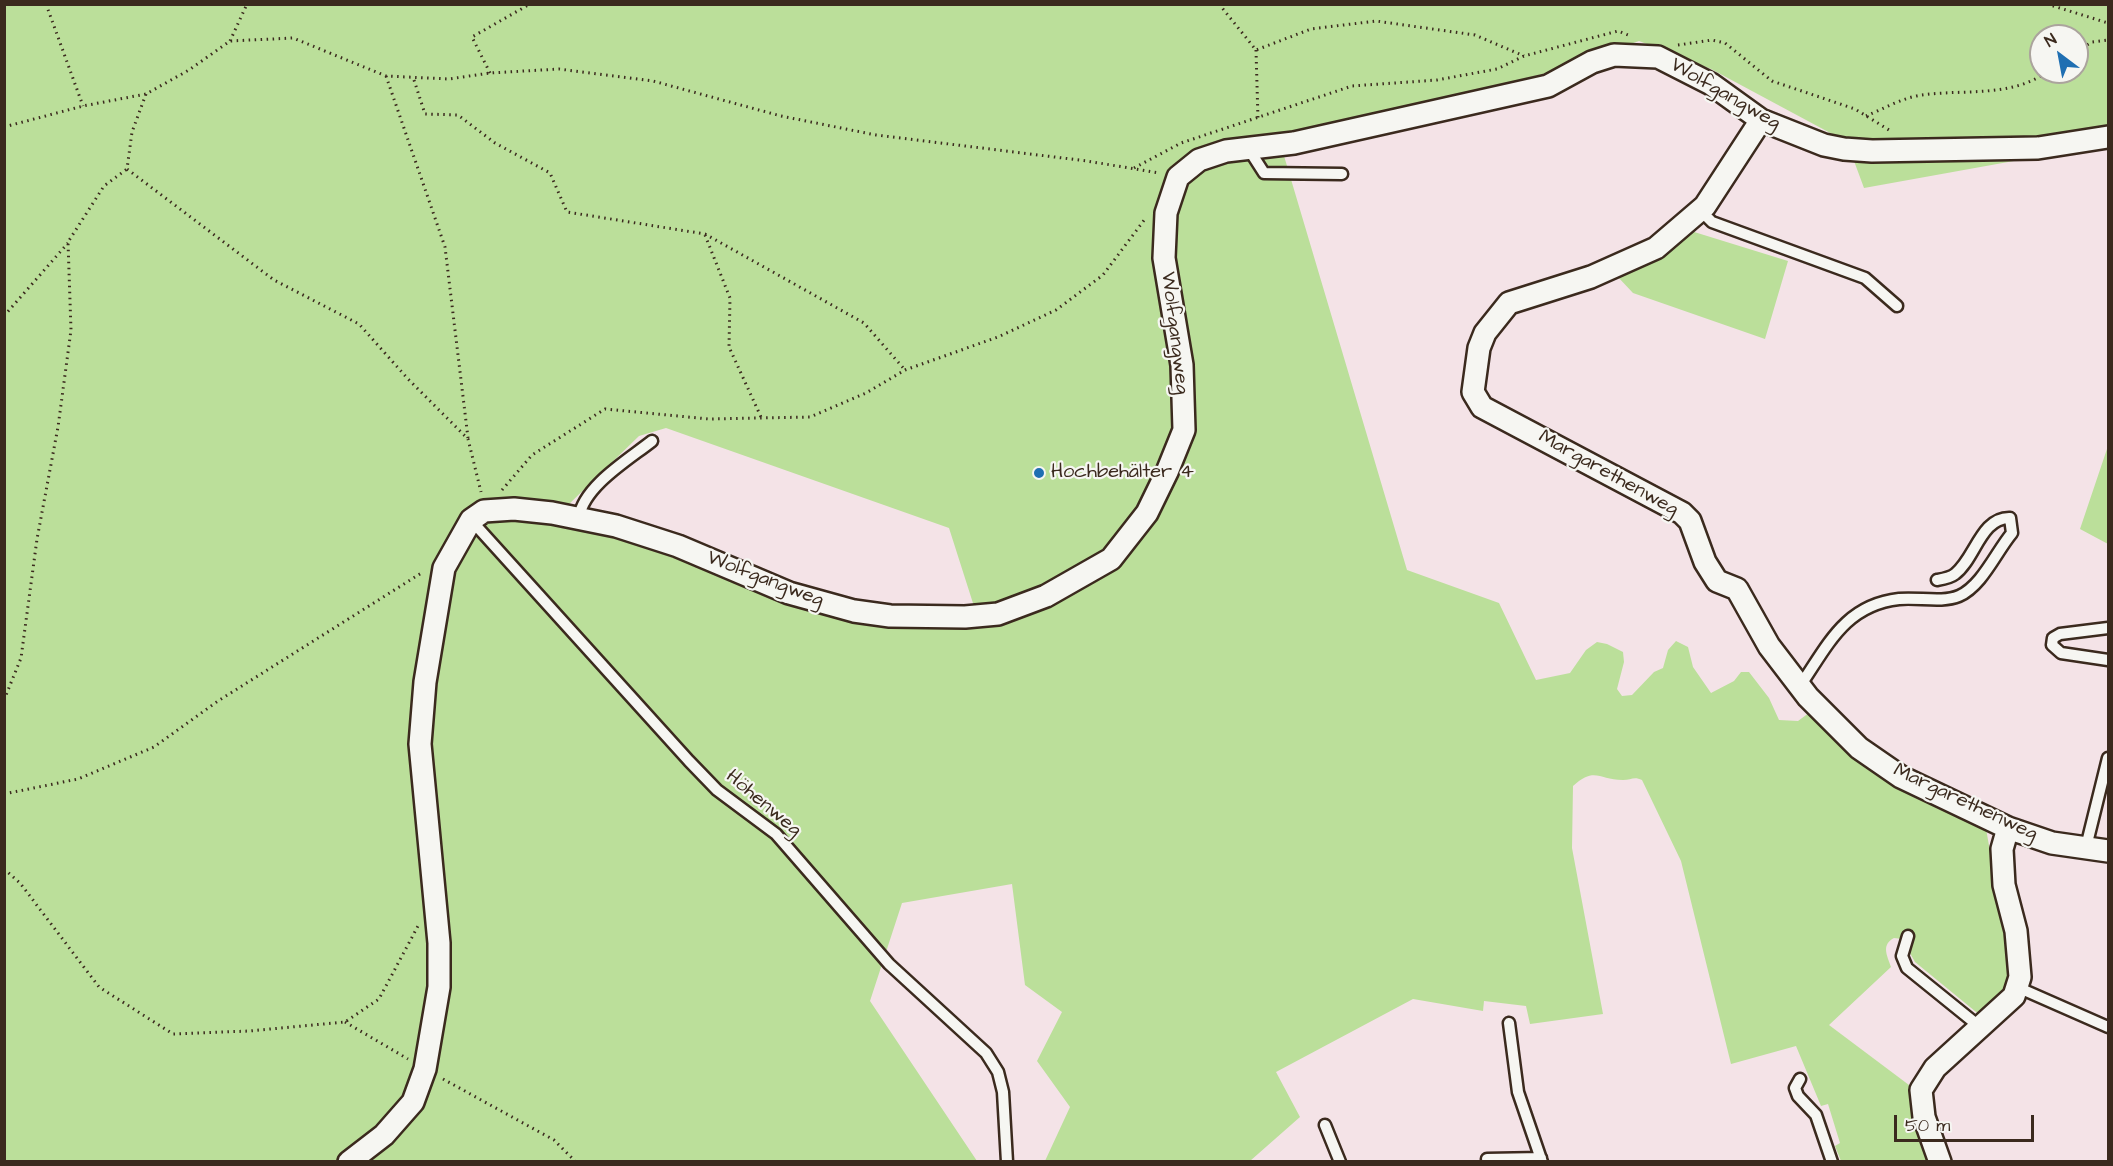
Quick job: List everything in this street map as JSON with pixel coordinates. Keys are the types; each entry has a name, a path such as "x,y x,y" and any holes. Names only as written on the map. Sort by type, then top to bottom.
{"street":[{"name":"Wolfgangweg","path":"491,509 514,509 579,517 678,546 789,593 854,611 890,616 965,617 998,614 1046,596 1111,559 1146,513 1167,472 1184,430 1182,365 1164,258 1166,213 1178,177 1199,160 1226,151 1294,143 1548,86 1592,62 1614,55 1658,57 1687,70 1761,120 1824,145 1872,151 2038,148 2109,137"},
{"name":"Margarethenweg","path":"1761,120 1720,186 1701,211 1656,248 1636,259 1509,303 1485,333 1479,348 1473,392 1482,407 1682,513 1690,521 1705,562 1717,581 1737,590 1769,646 1808,697 1859,748 1901,777 2008,828 2052,843 2109,851"},
{"path":"349,1161 384,1135 413,1102 425,1069 440,987 439,943 420,744 425,682 444,568 471,520 491,509"},
{"path":"1940,1161 1924,1117 1921,1090 1935,1068 2014,996 2020,976 2016,931 2004,885 2002,849 2008,828"}],"lane":[{"path":"1248,148 1264,173 1342,174"},
{"path":"1701,211 1712,222 1865,278 1897,306"},
{"path":"579,517 580,507 589,493 652,441"},
{"path":"1800,686 1842,625 1857,613 1874,605 1899,599 1949,598 1968,590 2012,533 2013,523 2010,518 2001,518 1991,525 1963,567 1953,576 1937,580"},
{"name":"Höhenweg","path":"471,520 717,790 776,834 890,964 940,1013 986,1053 998,1072 1003,1092 1007,1161"},
{"path":"2109,628 2060,634 2053,638 2052,645 2061,653 2109,660"},
{"path":"2086,847 2109,758"},
{"path":"1908,936 1902,957 1907,968 1980,1027"},
{"path":"2017,987 2109,1027"},
{"path":"1487,1159 1542,1160 1518,1092 1509,1023"},
{"path":"1800,1078 1795,1088 1798,1096 1816,1115 1832,1161"},
{"path":"1325,1125 1340,1161"}],"path":[{"path":"46,4 83,106"},
{"path":"4,127 83,106 146,94 189,70 230,41 247,4"},
{"path":"490,73 472,37 530,4"},
{"path":"1219,4 1256,50 1258,118"},
{"path":"2047,4 2109,23"},
{"path":"1256,50 1311,29 1376,21 1475,35 1524,56"},
{"path":"230,41 293,38 386,76 414,80 560,69 652,81 781,116 876,135 1087,161 1178,177"},
{"path":"2089,44 2109,39"},
{"path":"386,76 445,247 468,439 478,487 491,509"},
{"path":"414,80 425,114 458,116 495,142 550,173 567,212 705,234 864,323 905,370"},
{"path":"1866,116 1920,95 1977,93 2029,84"},
{"path":"4,316 68,242 104,186 127,169 132,132 146,94"},
{"path":"127,169 274,280 359,324 408,379 468,439"},
{"path":"491,509 501,491 532,455 605,409 710,419 810,417 866,393 905,370 998,337 1056,310 1103,274 1150,212"},
{"path":"705,234 730,298 729,347 761,417"},
{"path":"4,700 21,658 37,539 58,427 71,330 68,242"},
{"path":"4,794 78,779 154,747 218,701 450,555"},
{"path":"4,869 20,883 99,987 173,1034 249,1031 345,1022 379,999 419,923"},
{"path":"345,1022 554,1140 576,1161"}],"green space":[{"path":"5,5 2108,5 2108,144 1864,188 1847,142 1711,69 1639,41 1547,73 1279,139 1407,570 1499,603 1536,680 1570,673 1586,650 1597,642 1623,652 1624,662 1617,689 1622,696 1632,695 1654,672 1663,668 1668,650 1676,641 1688,647 1693,667 1711,693 1734,681 1741,672 1749,672 1769,698 1779,720 1798,721 1817,707 1985,823 2004,930 2008,983 2002,996 1981,1016 1915,962 1902,939 1894,938 1886,947 1891,967 1829,1025 1913,1088 1931,1161 1841,1161 1835,1146 1840,1143 1828,1104 1821,1106 1796,1046 1731,1064 1681,861 1642,780 1592,775 1573,786 1572,848 1603,1014 1530,1024 1526,1006 1484,1001 1483,1011 1413,999 1276,1072 1300,1117 1250,1161 1045,1161 1070,1107 1037,1061 1062,1012 1025,985 1012,884 902,903 870,1001 977,1161 5,1162","holes":["666,428 949,528 979,622 773,594 566,507 639,436"]},
{"path":"1691,231 1788,261 1765,339 1633,293 1617,276"},
{"path":"2108,446 2108,544 2080,529"}],"place":[{"name":"Hochbehälter 4","path":"1039,473"}]}
